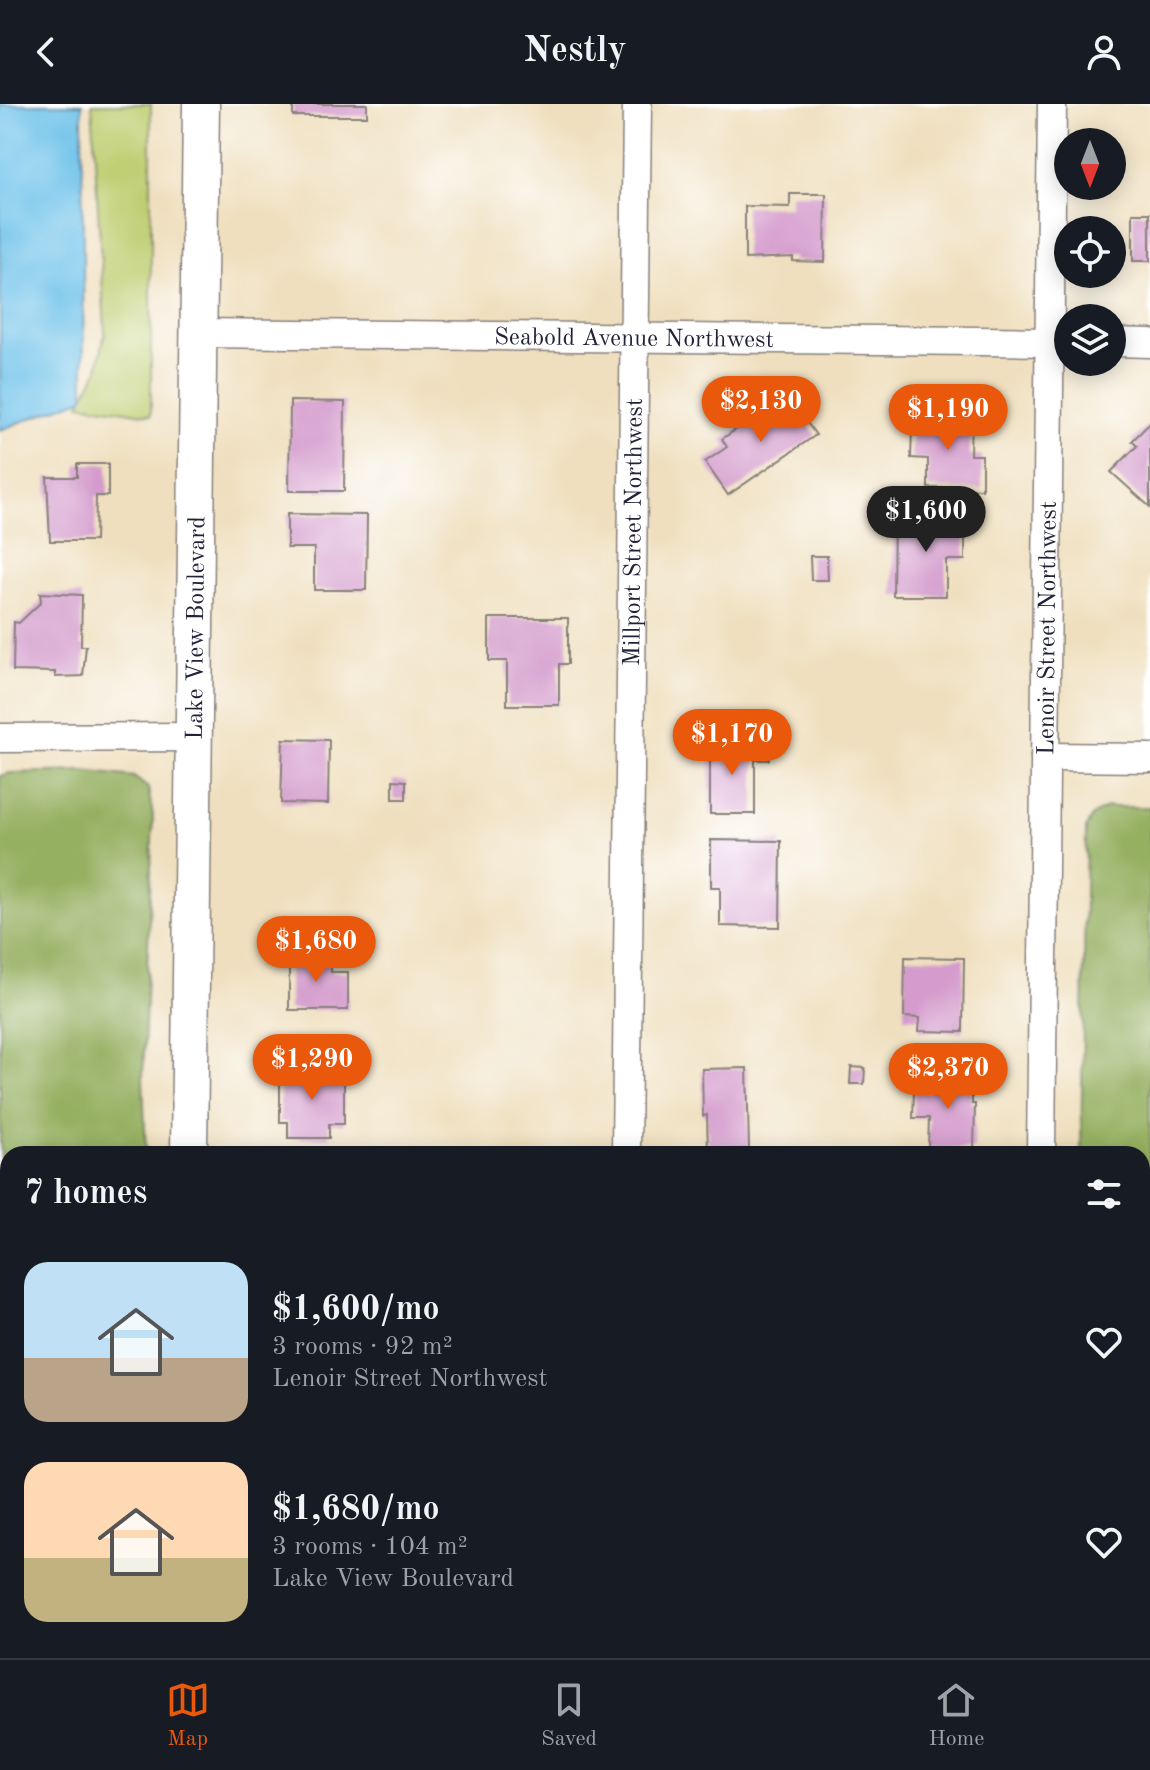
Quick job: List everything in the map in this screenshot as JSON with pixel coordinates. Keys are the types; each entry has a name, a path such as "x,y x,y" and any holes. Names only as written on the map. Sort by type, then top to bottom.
{"street":[{"name":"Lake View Boulevard","path":"189,1146 201,104"},
{"name":"Millport Street Northwest","path":"626,1146 637,104"},
{"name":"Lenoir Street Northwest","path":"1052,104 1058,304"},
{"name":"Seabold Avenue Northwest","path":"198,333 1054,342"},
{"path":"1126,342 1150,343"},
{"name":"Lenoir Street Northwest","path":"1041,1146 1045,757 1058,376"},
{"path":"0,738 194,737"},
{"path":"1045,757 1150,758"}],"green space":[{"path":"92,104 151,104 151,415 80,404 98,369 105,331"},
{"path":"84,771 134,777 148,788 153,816 143,1077 146,1146 0,1146 0,776 10,773"},
{"path":"1107,807 1150,807 1150,1146 1081,1146 1086,828 1092,816"}],"water":[{"path":"0,104 82,104 84,398 0,430"}],"building":[{"path":"293,104 367,104 367,116 293,116"},
{"path":"790,194 826,194 825,262 793,261 793,257 745,259 745,206 790,207"},
{"path":"1133,213 1150,213 1150,261 1133,261"},
{"path":"786,395 795,408 803,402 812,415 805,420 816,435 728,495 705,462 727,447 722,439"},
{"path":"290,401 345,402 344,491 289,491"},
{"path":"928,414 971,414 970,455 982,455 982,489 928,488 928,459 911,458 912,430 928,430"},
{"path":"1150,423 1150,507 1111,472 1137,446 1132,441"},
{"path":"77,464 108,464 108,496 96,496 95,541 50,541 47,477 77,477"},
{"path":"287,514 367,515 366,590 314,590 314,548 287,548"},
{"path":"894,517 965,518 965,560 946,560 946,596 893,596"},
{"path":"810,556 827,556 828,580 811,580"},
{"path":"40,593 82,595 81,646 86,646 83,676 55,677 55,672 13,671 14,622 19,623 41,602"},
{"path":"489,618 568,618 568,664 559,664 559,705 507,705 507,661 489,661"},
{"path":"283,739 329,740 328,804 281,803"},
{"path":"710,740 755,740 755,814 710,814"},
{"path":"757,743 770,744 769,760 757,760"},
{"path":"393,780 406,781 406,799 393,799"},
{"path":"711,840 781,841 780,927 720,926 720,887 711,887"},
{"path":"289,954 331,954 331,972 348,972 348,1010 289,1010"},
{"path":"905,957 964,958 963,1032 919,1031 920,1018 904,1017"},
{"path":"851,1067 865,1068 864,1084 850,1084"},
{"path":"747,1068 749,1146 708,1146 707,1115 703,1116 702,1069"},
{"path":"280,1070 344,1070 344,1124 329,1124 329,1138 288,1138 288,1122 280,1122"},
{"path":"930,1073 972,1074 974,1146 928,1146 929,1118 913,1118 914,1091 929,1092"}]}
